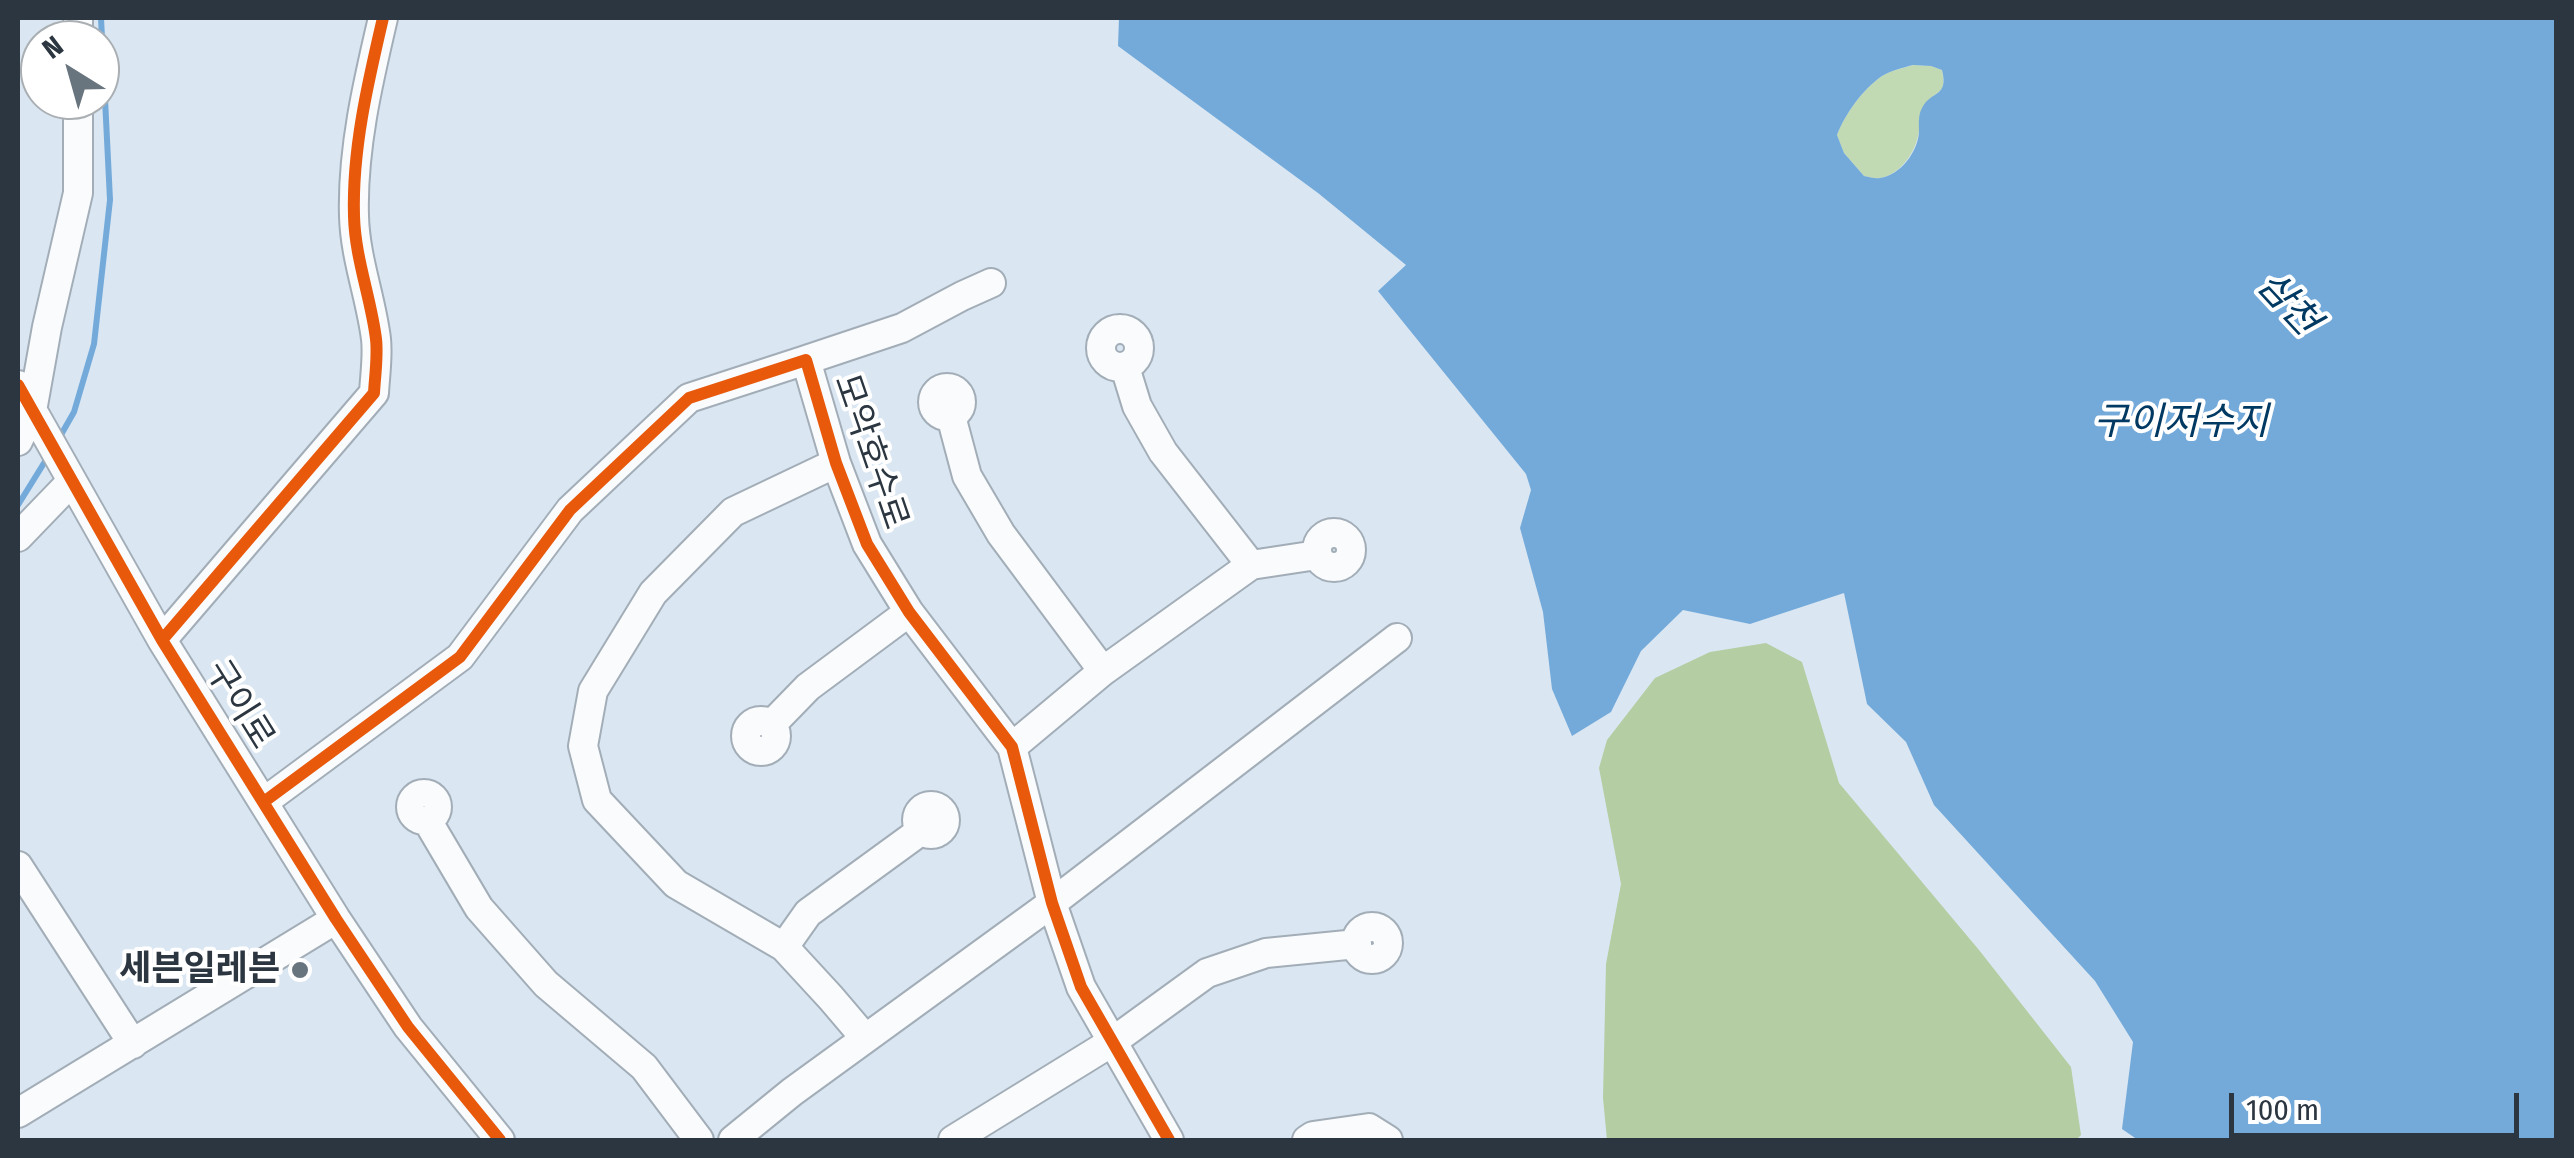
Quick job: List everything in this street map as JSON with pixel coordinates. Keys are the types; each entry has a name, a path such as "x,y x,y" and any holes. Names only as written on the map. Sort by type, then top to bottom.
{"street":[{"path":"162,640 374,393 376,339 354,218 365,99 383,18"},
{"path":"31,428 46,327 78,194 78,120"},
{"path":"806,360 902,328 991,284"},
{"name":"모악호수로","path":"264,802 460,657 570,510 689,398 806,360 836,463 868,544 908,612 1012,747 1052,902 1081,987 1169,1140"},
{"path":"1125,367 1136,406 1163,452 1251,565"},
{"name":"구이로","path":"18,386 31,428 69,478 162,640 336,919 408,1027 500,1140"},
{"path":"951,416 968,476 1001,534 1103,671"},
{"path":"836,463 732,512 653,592 593,691 583,746 598,800 676,884 784,947 864,1038"},
{"path":"18,537 69,478"},
{"path":"1012,747 1103,671 1251,565 1317,555"},
{"path":"771,725 808,687 908,612"},
{"path":"733,1140 1396,638"},
{"path":"427,820 479,908 546,984 644,1067 699,1140"},
{"path":"784,947 808,913 922,830"},
{"path":"18,866 133,1044"},
{"path":"18,1112 336,919"},
{"path":"953,1140 1112,1042 1207,974 1266,953 1356,944"},
{"path":"1306,1140 1370,1128 1388,1140"}],"green space":[{"path":"1914,65 1942,70 1942,88 1925,107 1908,159 1887,176 1864,176 1844,153 1837,135 1840,127 1855,102 1875,81"},
{"path":"1766,643 1802,662 1839,783 2071,1067 2081,1135 2076,1140 1607,1140 1603,1098 1606,964 1621,884 1599,768 1607,740 1655,678 1710,652"}],"water":[{"name":"구이저수지","path":"1119,18 2556,18 2556,1140 2138,1140 2122,1129 2133,1042 2095,981 1934,805 1906,742 1867,704 1844,593 1750,624 1683,610 1641,651 1611,712 1572,736 1552,689 1543,612 1520,528 1531,490 1526,474 1378,291 1406,265 1318,193 1118,46","holes":["1913,65 1942,70 1943,85 1921,111 1912,154 1888,176 1864,176 1844,153 1837,135 1845,119 1882,76"]}],"waterway":[{"path":"58,440 74,412 94,344 110,200 101,18"},
{"path":"18,505 49,455"}],"cycle path":[{"path":"162,640 374,393 376,339 357,247 354,191 362,116 383,18"},
{"path":"265,801 460,657 570,510 689,398 806,360 836,463 867,544 909,612 1012,747 1052,903 1081,987 1169,1140"},
{"path":"18,385 162,640 336,919 408,1027 500,1140"}],"place":[{"name":"세븐일레븐","path":"300,970"}],"water label":[{"name":"삼천","path":"2287,304"}]}
